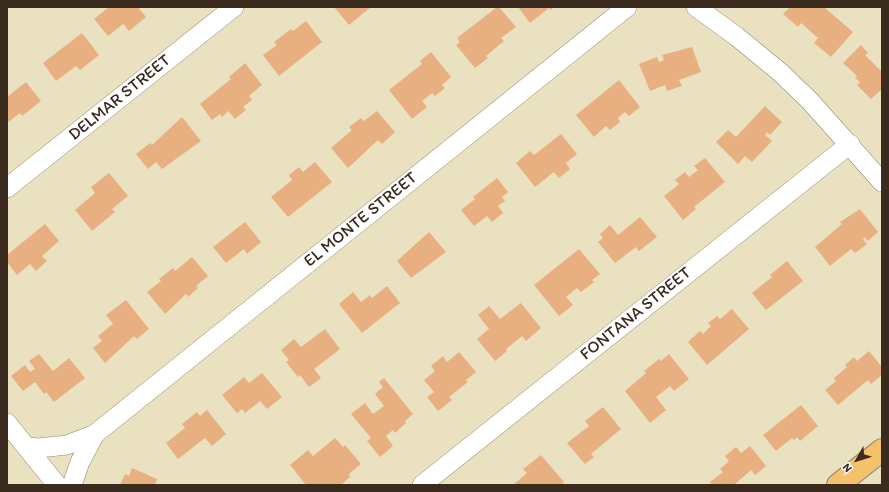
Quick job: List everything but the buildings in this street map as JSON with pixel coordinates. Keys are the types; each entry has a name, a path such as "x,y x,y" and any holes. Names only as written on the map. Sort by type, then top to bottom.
{"main road":[{"path":"838,485 882,450"}],"street":[{"name":"DELMAR STREET","path":"7,188 234,7"},
{"name":"EL MONTE STREET","path":"26,447 68,445 95,434 627,7"},
{"path":"696,7 736,36 781,73 810,101 850,144 882,182"},
{"name":"FONTANA STREET","path":"422,485 850,144"},
{"path":"7,423 57,485"},
{"name":"EL MONTE STREET","path":"72,485 80,462 95,434"}]}
